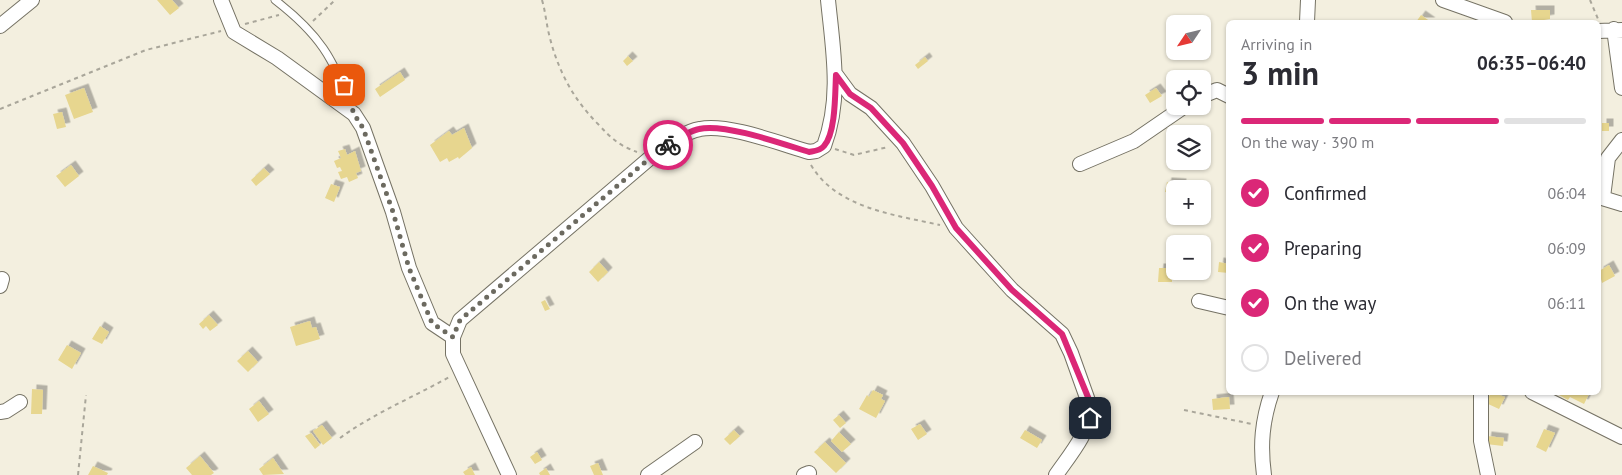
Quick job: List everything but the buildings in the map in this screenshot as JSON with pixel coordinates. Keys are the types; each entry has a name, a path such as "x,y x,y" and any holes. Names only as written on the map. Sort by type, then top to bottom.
{"street":[{"path":"0,26 32,0"},
{"path":"221,0 231,28 241,38 277,58 354,114 363,128 393,212 409,268 432,323 453,337"},
{"path":"509,475 453,354 453,337 460,320 651,157 678,139 699,129 738,132 802,150 816,151 824,146 834,110 836,75 828,0"},
{"path":"1307,20 1308,0"},
{"path":"1443,0 1499,20"},
{"path":"1609,30 1622,88"},
{"path":"836,75 850,94 871,108 903,143 932,186 956,228 1012,290 1062,334 1072,353 1090,402 1090,418 1056,475"},
{"path":"1211,92 1217,90 1226,94"},
{"path":"1080,164 1134,141 1172,115"},
{"path":"1622,140 1608,158 1601,197 1622,204"},
{"path":"1200,300 1226,307"},
{"path":"1264,475 1262,426 1271,395"},
{"path":"1481,395 1482,441 1488,475"},
{"path":"1538,395 1622,437"},
{"path":"0,412 6,411 20,402"},
{"path":"648,475 695,442"}],"lane":[{"path":"275,0 306,27 324,46 344,85 354,114"}],"path":[{"path":"306,27 335,0"},
{"path":"542,0 548,31 562,74 570,90 592,118 620,146 651,157"},
{"path":"1590,0 1609,30"},
{"path":"0,109 146,50 290,12"},
{"path":"824,146 854,155 903,143"},
{"path":"802,150 819,179 846,199 895,215 956,228"},
{"path":"340,438 365,420 420,394 460,370"},
{"path":"78,475 86,395"},
{"path":"1184,410 1262,426"}],"way so far":[{"path":"344,85 354,114 363,128 393,212 409,268 432,323 453,337 460,320 650,158 668,145"}],"route":[{"path":"668,145 699,129 715,129 738,132 809,152 816,151 824,146 830,131 834,110 836,75 850,94 871,108 903,143 918,163 956,228 1012,290 1051,322 1062,334 1072,353 1090,402 1090,418"}]}
